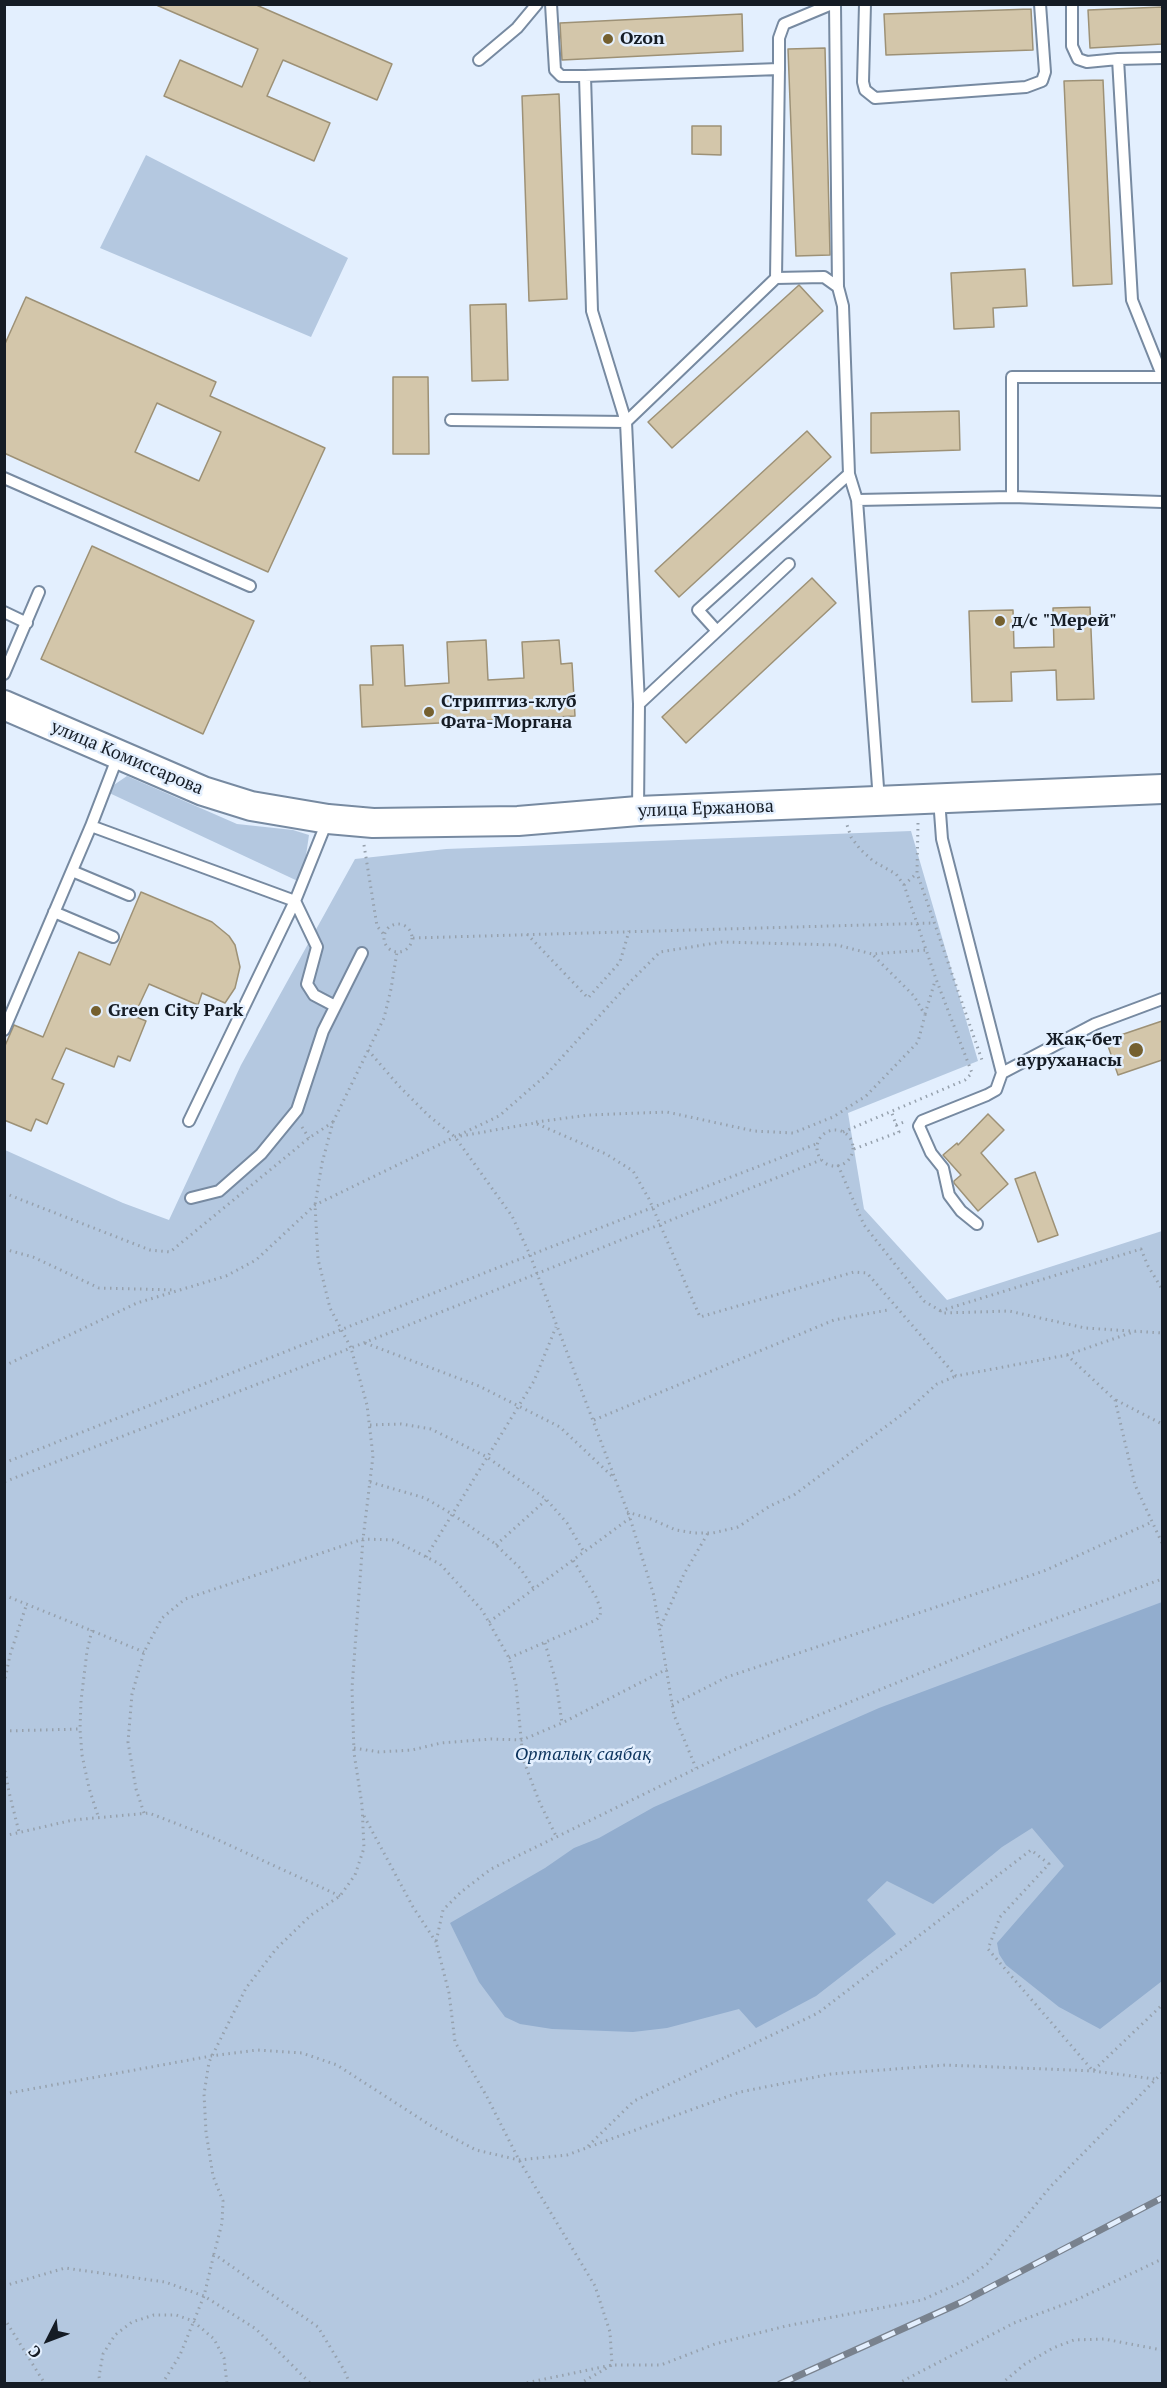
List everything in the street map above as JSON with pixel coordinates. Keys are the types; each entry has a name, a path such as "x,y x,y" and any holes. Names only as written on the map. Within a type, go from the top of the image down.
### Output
{"street":[{"name":"улица Комиссарова","path":"4,705 203,791 251,806"},
{"name":"улица Ержанова","path":"251,806 328,819 373,823 428,823 518,820 638,811 1162,789"}],"lane":[{"path":"478,60 517,28 537,4"},
{"path":"551,4 553,60 555,70 561,76 779,69"},
{"path":"776,278 779,38 784,24 834,4 838,287 843,306 849,474 857,500 879,801"},
{"path":"866,4 863,82 865,90 875,98 1026,87 1042,81 1045,72 1040,4"},
{"path":"1072,4 1072,46 1078,59 1087,62 1162,58"},
{"path":"1012,497 1012,377 1162,376 1132,300 1118,59"},
{"path":"585,76 592,311 626,422 639,704 638,811"},
{"path":"451,420 626,422 776,278 824,277 838,287"},
{"path":"717,631 698,609 849,474"},
{"path":"4,478 250,586"},
{"path":"857,500 1012,497 1162,502"},
{"path":"639,704 789,564"},
{"path":"4,674 39,592"},
{"path":"4,612 27,623"},
{"path":"4,1030 91,826 118,755"},
{"path":"928,799 942,839 1002,1073 996,1090 922,1121 919,1126 931,1153 943,1168 949,1195 961,1211 977,1224"},
{"path":"189,1121 295,901 328,819"},
{"path":"91,826 295,901 317,947 307,984 314,995 336,1006"},
{"path":"72,871 129,895"},
{"path":"54,912 113,937"},
{"path":"191,1198 219,1191 261,1154 297,1110 323,1031 362,953"},
{"path":"1002,1073 1095,1024 1162,999"}],"path":[{"path":"928,799 917,873 985,1068"},
{"path":"843,1132 965,1080 972,1074 904,885 896,874 873,861 860,849 851,837 846,824"},
{"path":"363,840 377,926 385,936 386,945 391,951 406,950 413,938 411,930 405,925 398,924 391,926 385,936"},
{"path":"904,885 917,873"},
{"path":"413,938 934,923"},
{"path":"526,934 588,998 620,962 629,931"},
{"path":"4,1366 137,1303 226,1276 256,1260 315,1205 499,1116 545,1076 660,952 722,942 837,945 872,954 927,950"},
{"path":"162,2384 180,2355 204,2296 222,2223 223,2201 213,2176 206,2132 204,2094 212,2056 246,1988 276,1949 311,1915 340,1896 355,1875 364,1848 363,1814 354,1748 352,1688 363,1539 373,1456 367,1405 351,1348 330,1308 318,1259 315,1205 322,1163 333,1122 384,1018 397,952"},
{"path":"872,954 914,996 925,1016"},
{"path":"455,1137 590,1115 667,1113 754,1131 793,1132 822,1121 866,1096 918,1042 936,979"},
{"path":"368,1050 399,1086 429,1116 455,1137 512,1216 539,1274 556,1327 594,1420 630,1518 654,1596 674,1715 696,1768"},
{"path":"853,1149 899,1132 891,1111"},
{"path":"822,1121 826,1131"},
{"path":"896,1125 907,1121"},
{"path":"4,1193 150,1250 170,1252 309,1138 333,1122"},
{"path":"535,1123 606,1154 633,1171 652,1208 700,1317 854,1272 867,1273 956,1376"},
{"path":"4,1463 816,1144 826,1131 843,1132 851,1140 853,1149 850,1158 838,1165 830,1166 821,1160 816,1144"},
{"path":"4,1482 364,1343 821,1160"},
{"path":"838,1165 864,1225 924,1301 940,1311 949,1314 1009,1311 1085,1328 1162,1333"},
{"path":"4,1249 33,1257 99,1288 180,1290"},
{"path":"940,1311 1141,1249 1162,1289"},
{"path":"594,1420 834,1320 888,1310"},
{"path":"426,1557 534,1381 556,1327"},
{"path":"627,1512 676,1530 708,1533 738,1527 770,1506 794,1495 908,1410 937,1384 956,1376 1067,1355 1137,1330"},
{"path":"364,1343 479,1386 560,1428 615,1479"},
{"path":"1067,1355 1115,1400 1162,1424"},
{"path":"1115,1400 1135,1485 1162,1543"},
{"path":"369,1425 401,1424 431,1429 487,1457 546,1499 567,1523 584,1552"},
{"path":"370,1482 425,1498 452,1514 496,1545 520,1568 534,1588"},
{"path":"496,1545 546,1499"},
{"path":"489,1622 630,1518"},
{"path":"672,1705 727,1677 1044,1571 1153,1522"},
{"path":"661,1628 684,1574 708,1533"},
{"path":"144,1813 136,1789 128,1742 132,1694 144,1652 162,1618 184,1599 363,1539 393,1540 440,1564 482,1610 509,1658 516,1685 523,1759 539,1801 556,1836"},
{"path":"509,1658 600,1616 601,1610 596,1597 573,1560"},
{"path":"436,1942 443,1910 461,1892 491,1869 556,1836 734,1750 1011,1635 1162,1579"},
{"path":"4,1595 144,1652"},
{"path":"4,1684 10,1655 27,1603"},
{"path":"92,1630 87,1651 80,1729 82,1755 98,1816"},
{"path":"545,1643 556,1682 562,1723"},
{"path":"354,1748 379,1752 412,1750 441,1743 522,1740 562,1723 667,1670"},
{"path":"4,1731 80,1729"},
{"path":"4,1766 19,1832"},
{"path":"4,1836 98,1816 149,1813 216,1839 340,1896"},
{"path":"363,1814 413,1907 436,1942 449,1992 454,2042 486,2095 519,2160 595,2286 610,2332 612,2365"},
{"path":"587,2148 634,2101 818,2013 1031,1850 1049,1864 1000,1917 988,1949 1093,2071"},
{"path":"1093,2071 1162,2005"},
{"path":"4,2094 212,2056 257,2050 302,2053 337,2065 433,2127 476,2150 519,2160 567,2155 740,2092 831,2074 946,2065 1093,2071 1155,2079"},
{"path":"521,2384 612,2365 661,2365 714,2344 786,2326 922,2300 964,2280 987,2264 1051,2186 1162,2073"},
{"path":"214,2254 318,2327 350,2384"},
{"path":"897,2384 1014,2324 1076,2300 1162,2259"},
{"path":"4,2286 65,2268 165,2282 204,2296 256,2329 311,2384"},
{"path":"100,2384 103,2354 115,2336 132,2322 154,2315 176,2315 193,2321 213,2339 224,2358 227,2384"},
{"path":"4,2318 45,2384"},
{"path":"1001,2384 1025,2364 1053,2348 1074,2340 1104,2338 1162,2350"},
{"path":"579,2384 612,2365"}],"green space":[{"path":"146,155 348,258 311,337 100,248"},
{"path":"127,776 237,824 293,830 309,835 302,883 105,791"},
{"name":"Орталық саябақ","path":"911,831 978,1061 848,1113 864,1209 947,1300 1162,1231 1162,2383 5,2383 5,1150 123,1203 169,1220 241,1065 355,859 446,849"}],"shaded area":[{"path":"1162,1602 1162,1981 1100,2029 1059,2007 1006,1965 999,1954 997,1943 1064,1866 1032,1828 1002,1847 933,1904 887,1881 867,1900 896,1934 816,1996 756,2028 739,2009 667,2028 633,2032 552,2029 520,2024 505,2017 479,1982 450,1923 545,1868 574,1848 599,1838 654,1807 879,1708"}],"building":[{"path":"154,4 254,4 392,64 377,100 283,60 267,96 330,123 314,161 164,96 180,60 242,87 258,49"},
{"path":"1162,7 1162,44 1090,48 1088,10"},
{"path":"1031,9 1033,50 886,55 884,14"},
{"path":"742,14 743,51 562,60 560,23"},
{"path":"825,48 830,255 796,256 788,49"},
{"path":"1103,80 1112,284 1073,286 1064,81"},
{"path":"559,94 567,299 529,301 522,96"},
{"path":"692,126 721,126 721,155 692,154"},
{"path":"1025,269 1027,306 993,308 994,327 954,329 951,273"},
{"path":"799,285 823,311 672,448 648,422"},
{"path":"26,297 216,382 210,396 325,448 268,572 4,453 4,346","holes":["157,403 221,432 199,481 135,452"]},
{"path":"506,304 508,380 472,381 470,305"},
{"path":"393,377 428,377 429,454 393,454"},
{"path":"959,411 960,450 871,453 871,413"},
{"path":"807,431 831,457 679,597 655,571"},
{"path":"92,546 254,621 203,734 41,659"},
{"path":"812,578 836,603 686,743 662,717"},
{"path":"1090,607 1094,699 1057,700 1056,670 1011,672 1012,701 972,702 969,611 1013,610 1014,648 1054,647 1053,608"},
{"path":"486,640 488,680 524,678 522,642 559,640 561,664 572,663 575,716 362,727 360,685 373,685 371,646 403,645 405,686 449,683 447,642"},
{"name":"Green City Park","path":"141,892 212,922 229,936 235,945 240,967 235,988 225,1003 202,993 198,1005 149,984 134,1016 146,1021 130,1061 118,1056 114,1067 66,1048 52,1079 64,1084 47,1124 36,1119 31,1131 4,1120 4,1048 14,1025 43,1037 79,952 110,965"},
{"name":"Жақ-бет ауруханасы","path":"1162,1021 1162,1060 1118,1075 1106,1040"},
{"path":"988,1114 1004,1130 981,1153 1008,1184 978,1211 954,1183 961,1175 943,1155 957,1143 958,1145"},
{"path":"1035,1172 1058,1235 1038,1242 1015,1179"}],"railway":[{"path":"780,2384 962,2302 1162,2198"}],"place":[{"name":"Ozon","path":"608,39"},
{"name":"д/с \"Мерей\"","path":"1000,621"},
{"name":"Стриптиз-клуб Фата-Моргана","path":"429,712"},
{"name":"Green City Park","path":"96,1011"},
{"name":"Жақ-бет ауруханасы","path":"1136,1050"}]}
